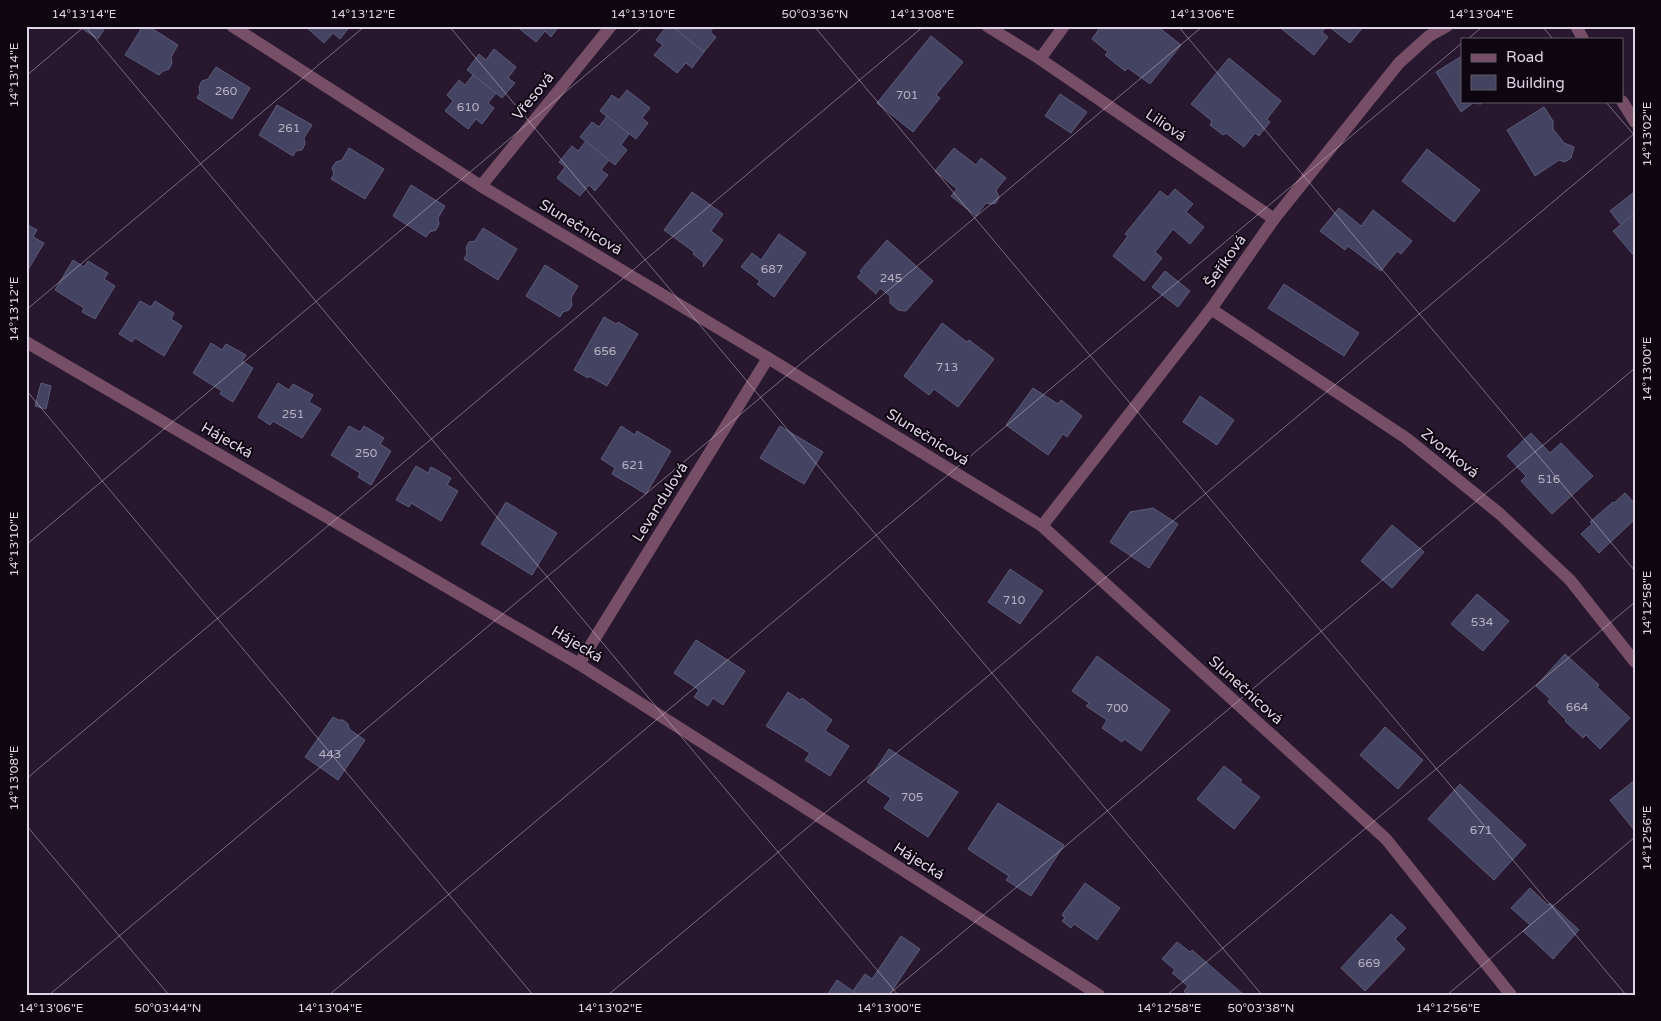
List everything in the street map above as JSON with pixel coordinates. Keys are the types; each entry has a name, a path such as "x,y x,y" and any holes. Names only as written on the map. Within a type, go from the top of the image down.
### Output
{"street":[{"name":"Vřesová","path":"481,186 610,26"},
{"name":"Liliová","path":"987,26 1040,58 1274,219"},
{"path":"1040,58 1064,26"},
{"name":"Šeříková","path":"1042,526 1211,309 1274,219 1400,63 1429,36 1447,26"},
{"path":"1576,26 1582,38"},
{"name":"Slunečnicová","path":"240,28 481,186 768,358 1042,526 1386,840 1511,995"},
{"path":"1623,102 1635,122"},
{"name":"Zvonková","path":"1211,309 1406,438 1500,514 1570,580 1635,662"},
{"name":"Hájecká","path":"26,342 579,664 1099,995"},
{"name":"Levandulová","path":"579,664 768,358"}],"building":[{"path":"78,26 106,26 98,39"},
{"path":"143,26 148,26 178,45 171,57 172,63 169,69 159,75 125,55"},
{"path":"305,26 350,26 340,39 333,33 324,43"},
{"path":"516,26 559,26 551,37 545,31 536,42"},
{"path":"667,26 672,26 704,52 692,68 686,63 677,73 654,55 663,45 656,40"},
{"path":"672,26 715,26 710,32 716,37 704,52"},
{"path":"1101,26 1157,26 1181,45 1150,84 1128,68 1125,71 1105,55 1108,52 1092,39"},
{"path":"1278,26 1327,26 1322,32 1328,37 1314,55"},
{"path":"1328,26 1364,26 1350,43"},
{"path":"931,36 963,62 936,95 940,98 913,132 877,103"},
{"path":"494,49 516,67 508,78 515,83 502,98 467,70 479,54 486,60"},
{"path":"1461,57 1461,102 1482,102 1481,104 1473,103 1461,112 1436,72"},
{"path":"1229,58 1281,101 1267,119 1270,122 1259,136 1255,133 1244,147 1226,133 1223,135 1210,125 1212,121 1191,104"},
{"path":"216,67 250,88 232,119 197,98 202,81 208,79"},
{"path":"473,75 496,93 488,103 494,108 482,124 476,119 468,129 445,111 453,101 447,95 459,80 465,85"},
{"path":"627,90 650,108 642,118 648,123 636,139 600,111 612,95 619,100"},
{"path":"1060,94 1087,112 1071,133 1045,116"},
{"path":"277,105 312,125 304,138 305,144 302,150 296,151 293,156 259,135"},
{"path":"1544,107 1553,121 1553,129 1564,143 1574,147 1571,158 1565,162 1559,160 1535,176 1507,130"},
{"path":"607,116 629,134 621,145 627,150 615,165 580,137 592,122 599,127"},
{"path":"586,141 609,160 601,170 608,175 595,191 589,185 580,196 557,178 565,167 559,162 572,146 578,151"},
{"path":"349,148 384,169 365,199 331,179 334,174 332,168 336,162 342,160"},
{"path":"954,148 976,165 981,158 1006,178 996,190 999,197 996,203 986,203 976,216 951,196 957,189 935,171"},
{"path":"1427,149 1480,190 1454,222 1402,181"},
{"path":"411,185 445,206 438,218 439,224 436,230 430,232 426,237 393,216"},
{"path":"1175,189 1193,204 1186,212 1204,227 1190,244 1173,229 1155,252 1162,258 1144,281 1113,256 1128,236 1125,234 1160,191 1168,197"},
{"path":"692,192 723,214 711,231 723,240 703,267 704,263 693,254 694,252 664,230"},
{"path":"1633,193 1635,195 1635,213 1621,225 1610,211"},
{"path":"1339,208 1361,226 1373,210 1412,241 1401,254 1397,251 1381,271 1348,246 1345,250 1320,231"},
{"path":"1635,213 1635,257 1613,231"},
{"path":"26,224 37,230 33,237 44,243 26,273"},
{"path":"483,228 517,249 498,280 464,259 469,242 475,241"},
{"path":"779,234 806,253 774,297 757,284 760,281 741,267 752,253 761,260"},
{"path":"887,240 933,281 906,311 898,310 890,303 890,296 880,288 876,294 857,277"},
{"path":"73,260 84,267 88,261 108,273 104,279 115,286 95,319 82,312 84,308 55,290"},
{"path":"545,265 578,286 571,298 572,305 560,317 526,296"},
{"path":"1165,271 1190,291 1178,307 1152,287"},
{"path":"1284,284 1359,333 1344,356 1268,308"},
{"path":"140,301 151,307 155,301 174,313 171,319 182,326 164,356 135,338 132,342 119,334"},
{"path":"604,317 616,324 618,322 638,334 607,386 574,370"},
{"path":"942,323 994,359 958,407 934,389 929,395 904,376"},
{"path":"211,343 222,350 226,344 246,355 242,361 253,368 233,402 220,394 222,391 193,373"},
{"path":"41,383 51,386 46,409 35,406"},
{"path":"278,383 289,390 293,384 313,395 309,402 321,409 302,438 273,421 270,425 258,417"},
{"path":"1033,388 1058,404 1061,400 1082,416 1067,437 1063,434 1048,455 1006,425"},
{"path":"1200,396 1234,420 1217,445 1183,422"},
{"path":"349,426 360,432 364,426 384,438 380,444 391,451 371,485 358,477 360,473 331,455"},
{"path":"621,426 635,435 637,431 671,451 646,494 612,474 615,468 601,459"},
{"path":"780,426 823,452 804,484 760,458"},
{"path":"1531,433 1550,453 1561,443 1593,476 1552,514 1521,481 1526,476 1507,456"},
{"path":"416,466 428,473 431,467 451,478 447,485 458,491 441,521 411,503 409,507 396,500"},
{"path":"1625,493 1635,504 1635,519 1599,553 1581,534 1592,524 1590,522"},
{"path":"506,502 557,533 532,575 481,544"},
{"path":"1153,508 1178,524 1149,568 1110,542 1130,512"},
{"path":"1392,525 1424,552 1392,588 1361,561"},
{"path":"1010,569 1043,591 1020,624 988,602"},
{"path":"1477,594 1509,621 1483,651 1451,624"},
{"path":"696,640 745,671 723,705 713,698 708,706 694,697 699,690 674,673"},
{"path":"1565,654 1599,685 1597,687 1630,718 1600,749 1586,735 1583,738 1565,721 1548,702 1550,699 1536,686"},
{"path":"1097,656 1170,710 1141,751 1124,739 1122,742 1102,728 1107,720 1086,706 1089,703 1072,691"},
{"path":"788,692 800,700 802,698 832,720 825,731 849,746 830,776 805,760 810,753 766,726"},
{"path":"333,717 343,720 348,724 349,729 365,740 338,780 305,757"},
{"path":"1385,727 1423,760 1398,789 1360,755"},
{"path":"889,749 958,792 928,837 884,808 891,798 867,782"},
{"path":"1224,766 1242,780 1240,782 1260,797 1234,829 1197,799"},
{"path":"1635,780 1635,831 1610,800"},
{"path":"1460,784 1526,845 1494,880 1428,819"},
{"path":"998,803 1064,845 1031,896 1006,880 1009,876 968,849"},
{"path":"1085,883 1120,908 1097,940 1074,924 1071,928 1062,921 1065,918 1062,915"},
{"path":"1530,888 1548,905 1550,903 1579,930 1553,959 1523,931 1530,925 1511,908"},
{"path":"1391,914 1406,928 1395,939 1405,949 1365,991 1341,968"},
{"path":"901,936 920,949 889,995 858,995 853,991 865,974 872,979"},
{"path":"1177,942 1190,952 1192,950 1244,995 1188,995 1184,991 1188,986 1172,973 1175,970 1162,959"},
{"path":"837,980 853,991 858,995 827,995"}]}
